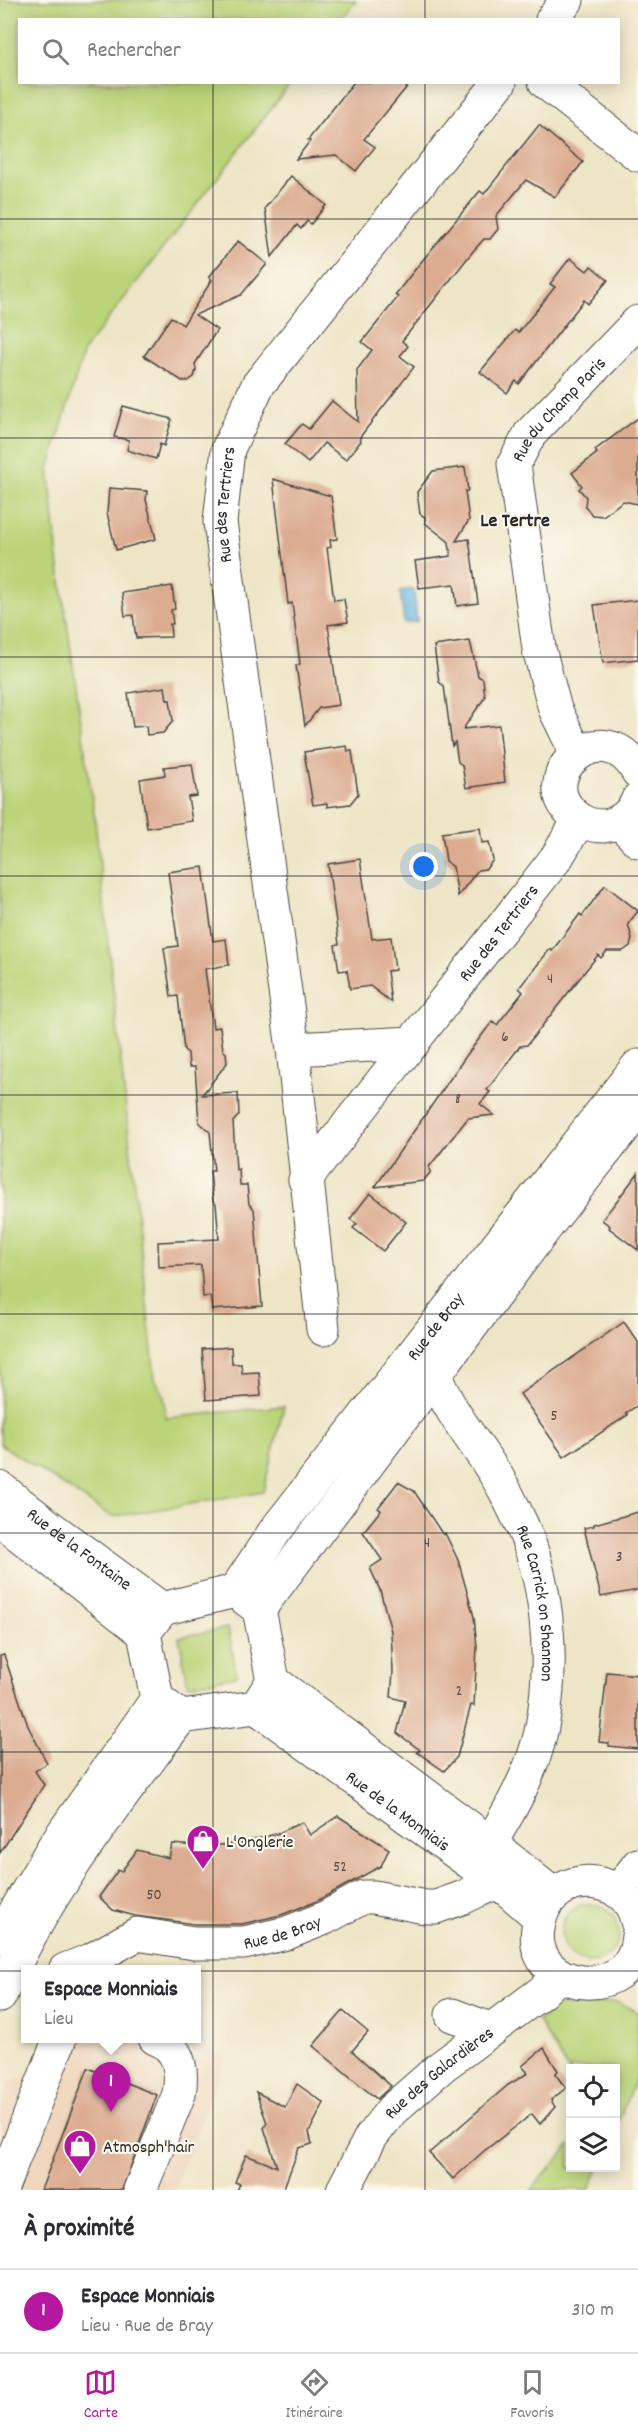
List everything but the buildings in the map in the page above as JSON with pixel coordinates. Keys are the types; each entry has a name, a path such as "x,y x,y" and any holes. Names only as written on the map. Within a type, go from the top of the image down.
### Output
{"street":[{"path":"554,18 567,0"},
{"name":"Rue des Tertriers","path":"323,1329 305,1180 293,1049 220,522 228,449 258,385 499,84"},
{"path":"548,84 638,154"},
{"name":"Rue du Champ Paris","path":"577,754 555,709 539,648 514,464 530,435 638,322"},
{"path":"632,820 605,826 591,825 579,820 569,812 560,789 561,776 567,764 577,754 588,748 601,746 614,748 634,757"},
{"name":"Rue des Tertriers","path":"305,1180 557,857 579,820"},
{"path":"293,1049 412,1043"},
{"name":"Rue de Bray","path":"247,1600 275,1532 638,1066"},
{"name":"Rue de Bray","path":"247,1600 435,1376 546,1227 638,1110"},
{"name":"Rue Carrick on Shannon","path":"435,1376 441,1391 493,1470 518,1515 542,1587 548,1672 542,1728 518,1794 490,1843"},
{"name":"Rue de la Fontaine","path":"0,1488 50,1527 153,1621"},
{"name":"Rue de la Fontaine","path":"0,1520 153,1621"},
{"path":"0,1938 54,1846 169,1708 264,1694 247,1600 153,1621 169,1708 52,1894 12,1983"},
{"name":"Rue de la Monniais","path":"264,1694 490,1843 547,1906"},
{"name":"Rue de la Monniais","path":"264,1694 496,1882 547,1906"},
{"path":"618,1892 638,1865"},
{"name":"Rue de Bray","path":"77,1965 137,1934 194,1943 244,1943 287,1933 325,1918 363,1897 374,1896 425,1907 436,1907 496,1882"},
{"path":"635,1957 614,1976 596,1983 577,1982 559,1975 547,1964 539,1949 537,1933 547,1906 568,1886 586,1882 603,1884 618,1892 632,1906 638,1924"},
{"name":"Rue des Galardières","path":"343,2190 371,2137 392,2110 441,2067 542,1992 559,1975"},
{"path":"452,2015 492,2030"},
{"path":"1,2190 58,2043"},
{"path":"140,2190 179,2094 182,2078 180,2064 173,2051 162,2043"}],"shaded area":[{"path":"50,2043 194,2043 226,2058 174,2190 0,2190 0,2107 10,2081 37,2071"}],"green space":[{"path":"0,0 356,0 342,18 18,18 18,84 290,84 84,350 49,469 58,560 95,820 155,1379 164,1395 166,1418 284,1406 263,1492 112,1517 0,1444"},
{"path":"228,1628 237,1676 188,1685 179,1637"},
{"path":"590,1904 601,1906 614,1917 619,1933 617,1944 606,1957 590,1962 579,1960 566,1949 561,1933 563,1922 574,1909"},
{"path":"618,2002 638,2012 638,2073 620,2117 620,2064 566,2064 566,2066 538,2021 557,2006"},
{"path":"566,2150 566,2172 596,2172 589,2190 531,2190"}],"water":[{"path":"414,589 417,622 404,623 400,591"}],"place":[{"name":"L'Onglerie","path":"203,1870"},
{"name":"Espace Monniais","path":"111,2112"},
{"name":"Atmosph'hair","path":"80,2175"}],"district":[{"name":"Le Tertre","path":"515,519"}]}
